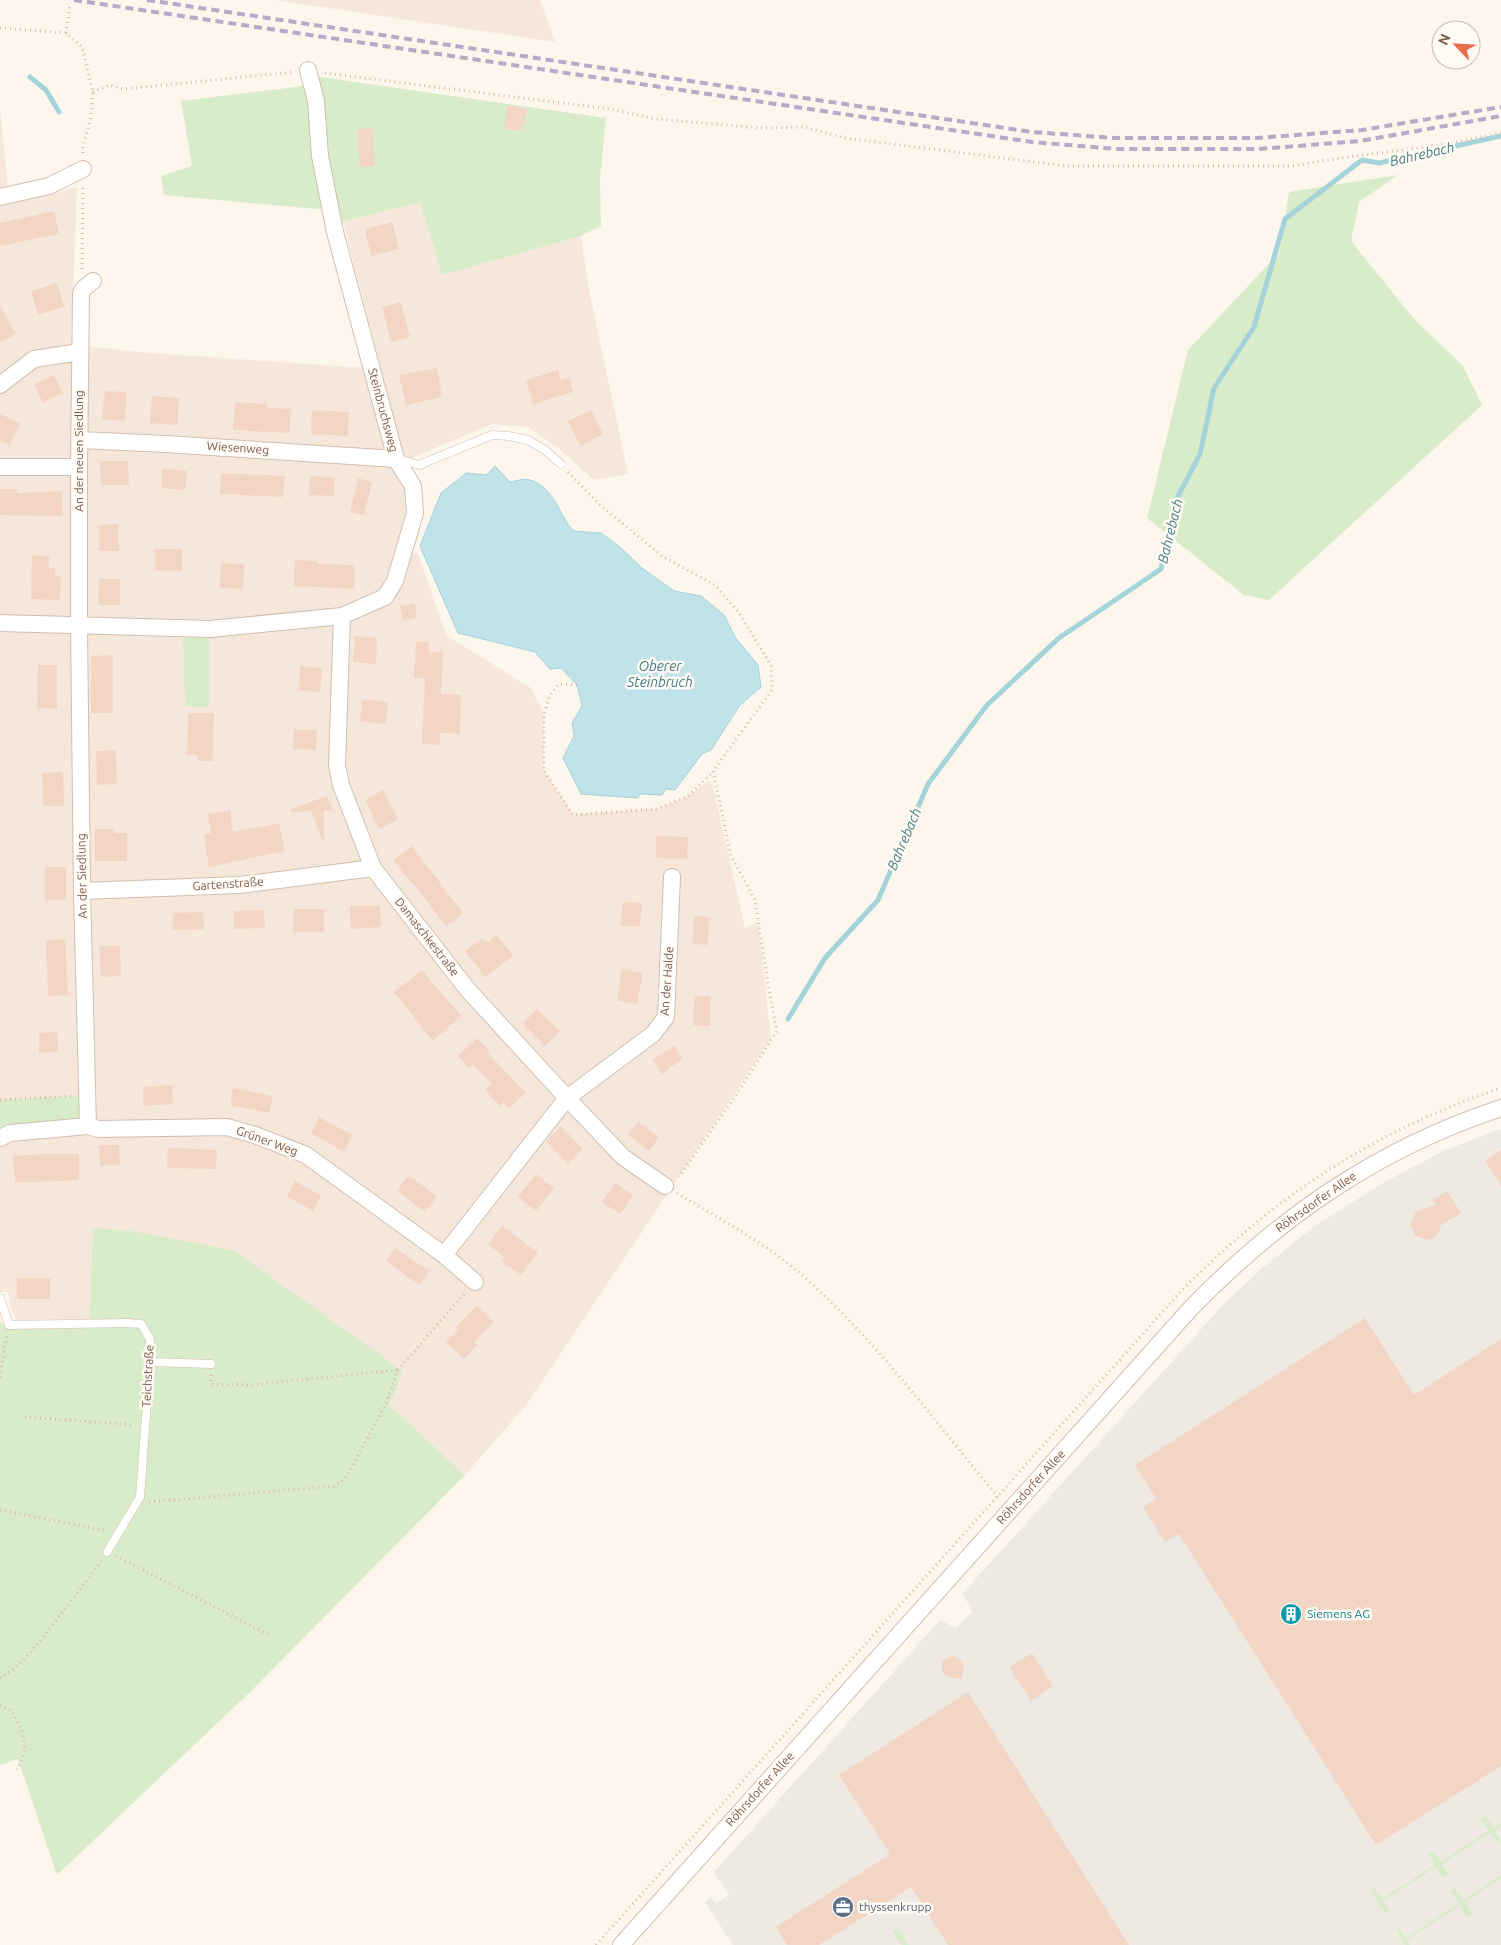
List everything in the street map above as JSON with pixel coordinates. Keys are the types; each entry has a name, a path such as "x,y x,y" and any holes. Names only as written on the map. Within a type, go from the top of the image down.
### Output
{"street":[{"name":"Steinbruchsweg","path":"0,623 210,628 342,616 385,596 395,581 415,514 413,486 396,459 336,232 320,156 316,101 308,70"},
{"path":"0,197 49,186 83,169"},
{"name":"An der neuen Siedlung","path":"79,625 80,352 82,294 88,285"},
{"path":"0,385 34,359 80,352"},
{"name":"Wiesenweg","path":"80,440 396,459"},
{"path":"0,467 79,467"},
{"name":"Damaschkestraße","path":"342,616 337,765 341,785 373,868 468,990 567,1098 623,1157 668,1188"},
{"name":"An der Siedlung","path":"79,625 82,891 88,1126"},
{"name":"Gartenstraße","path":"82,891 240,885 373,868"},
{"name":"An der Halde","path":"567,1098 653,1034 666,1017 672,877"},
{"path":"444,1255 567,1098"},
{"name":"Röhrsdorfer Allee","path":"622,1945 1192,1307 1246,1255 1281,1225 1342,1183 1387,1156 1469,1118 1501,1108"},
{"name":"Grüner Weg","path":"0,1138 10,1133 88,1126 98,1129 227,1127 255,1135 306,1155 444,1255 475,1282"}],"lane":[{"path":"396,459 419,465 492,435 528,440 545,450 561,464"},
{"path":"0,1298 9,1325"},
{"name":"Teichstraße","path":"9,1325 141,1324 150,1339 140,1497 107,1552"},
{"path":"150,1362 212,1364"}],"path":[{"path":"66,33 70,5"},
{"path":"0,28 66,33 82,47 93,92 91,117 83,147 88,285"},
{"path":"93,92 109,85 124,89 308,70 592,107 654,120 760,128 804,127 844,138 1065,166 1292,166 1446,144 1501,133"},
{"path":"561,464 600,506 662,556 716,585 739,613 771,665 772,690 713,771 687,797 656,810 574,814 544,771 544,714 550,695 559,684 577,686"},
{"path":"713,771 730,856 755,900 777,1031 750,1074 668,1188 774,1253 803,1275 892,1367 1010,1511"},
{"path":"0,1100 87,1095"},
{"path":"136,1504 334,1486 345,1479 385,1406 398,1370 475,1282"},
{"path":"0,1377 9,1325"},
{"path":"212,1364 211,1384 250,1385 398,1370"},
{"path":"25,1417 145,1426"},
{"path":"0,1510 119,1533"},
{"path":"0,1678 21,1662 80,1592 107,1552 269,1635"},
{"path":"0,1706 11,1710 22,1733 26,1750 16,1771"}],"shaded area":[{"path":"275,0 540,0 555,42"},
{"path":"0,107 9,201 49,195 77,187 71,345 152,353 381,369 343,222 420,202 442,275 581,236 588,285 628,474 594,480 558,448 528,427 492,424 414,457 399,550 418,554 446,635 531,688 544,714 544,771 573,814 656,809 687,797 708,781 713,786 745,928 758,922 771,1039 527,1404 465,1475 389,1405 93,1228 89,1322 17,1320 11,1310 8,1292 0,1292"},
{"path":"1501,1129 1501,1945 733,1945 705,1902 711,1897 716,1904 729,1895 714,1872 940,1620 956,1628 972,1612 963,1593 1224,1304 1259,1271 1316,1225 1381,1184 1445,1150"}],"green space":[{"path":"320,77 606,118 600,179 601,226 581,236 442,275 420,202 343,222 339,211 164,195 161,176 192,166 181,101 304,86"},
{"path":"1398,175 1359,202 1351,241 1414,319 1463,366 1482,405 1269,600 1244,595 1147,518 1188,350 1279,253 1289,192"},
{"path":"209,634 209,707 185,706 183,635"},
{"path":"87,1095 88,1126 0,1138 0,1100"},
{"path":"93,1228 131,1231 233,1250 403,1371 389,1405 465,1475 248,1694 57,1875 18,1759 0,1765 0,1320 5,1328 89,1322"},
{"path":"1486,1816 1494,1828 1501,1823 1501,1826 1495,1830 1501,1842 1498,1844 1490,1833 1442,1864 1449,1875 1444,1878 1436,1867 1383,1901 1390,1913 1384,1912 1372,1893 1374,1888 1382,1899 1435,1865 1428,1853 1433,1851 1441,1862 1488,1831 1481,1819"},
{"path":"1501,1875 1501,1878 1465,1902 1473,1914 1467,1917 1460,1905 1407,1940 1410,1945 1406,1945 1396,1930 1398,1926 1406,1938 1459,1903 1451,1891 1456,1889 1464,1900"},
{"path":"893,1931 900,1931 908,1945 902,1945"}],"water":[{"name":"Oberer Steinbruch","path":"495,466 510,482 528,479 544,488 555,501 573,531 601,533 620,547 642,568 674,591 701,596 724,615 735,637 758,665 761,687 740,705 711,750 702,754 675,790 666,789 662,795 640,794 637,798 581,794 563,758 574,736 572,723 582,706 577,685 561,668 550,669 535,652 458,633 420,546 441,493 466,473 486,475"}],"building":[{"path":"508,105 527,109 522,131 504,128"},
{"path":"372,128 375,166 360,167 357,129"},
{"path":"54,211 59,234 0,246 0,223"},
{"path":"392,222 399,249 371,256 365,229"},
{"path":"57,283 64,307 38,315 31,291"},
{"path":"401,302 410,337 391,342 382,307"},
{"path":"0,306 16,334 0,343"},
{"path":"437,368 442,397 406,405 399,375"},
{"path":"558,370 560,380 569,378 573,392 533,404 526,380"},
{"path":"54,375 63,393 43,403 34,384"},
{"path":"105,391 127,392 125,421 102,419"},
{"path":"152,396 179,398 177,425 150,423"},
{"path":"235,402 267,404 267,408 291,409 289,433 233,430"},
{"path":"312,410 349,412 348,436 311,434"},
{"path":"591,410 603,434 580,446 568,421"},
{"path":"0,414 20,423 10,445 0,440"},
{"path":"100,461 128,461 129,485 101,485"},
{"path":"162,469 187,471 185,490 161,488"},
{"path":"221,473 285,476 283,497 220,494"},
{"path":"310,476 335,478 334,496 309,495"},
{"path":"358,478 372,482 364,515 350,512"},
{"path":"0,489 17,489 17,493 62,491 63,516 0,515"},
{"path":"118,524 119,551 99,551 99,525"},
{"path":"155,549 182,549 182,571 155,570"},
{"path":"32,555 49,556 49,568 55,568 55,576 61,577 60,600 31,599"},
{"path":"295,560 317,561 317,564 355,565 354,589 294,586"},
{"path":"221,563 244,564 243,589 220,588"},
{"path":"99,579 120,579 120,605 98,605"},
{"path":"415,604 417,617 403,621 400,606"},
{"path":"355,636 377,638 376,664 353,662"},
{"path":"416,641 429,642 429,652 443,652 441,694 461,695 460,734 440,733 440,745 422,743 425,678 414,678"},
{"path":"113,655 113,713 91,713 91,656"},
{"path":"38,665 57,665 57,709 37,708"},
{"path":"300,666 322,668 320,692 299,690"},
{"path":"362,699 388,702 386,724 360,721"},
{"path":"188,713 214,713 213,761 198,761 198,755 187,755"},
{"path":"294,729 317,730 316,750 293,749"},
{"path":"116,750 117,784 97,785 96,751"},
{"path":"63,772 64,806 43,806 42,773"},
{"path":"383,790 398,819 379,829 365,800"},
{"path":"327,796 333,811 324,811 324,840 322,840 311,811 291,812 291,809"},
{"path":"230,810 233,832 279,823 285,851 209,867 204,835 211,833 208,814"},
{"path":"95,829 115,829 115,833 127,833 127,861 95,861"},
{"path":"656,836 688,837 687,859 656,858"},
{"path":"412,846 463,913 446,926 393,860"},
{"path":"45,867 66,867 66,900 45,900"},
{"path":"623,902 642,903 640,927 621,926"},
{"path":"380,905 381,927 351,929 350,906"},
{"path":"294,909 324,909 324,932 293,932"},
{"path":"264,910 265,928 234,929 233,911"},
{"path":"203,912 204,929 173,930 173,913"},
{"path":"694,916 709,917 708,945 693,944"},
{"path":"497,935 513,956 485,977 465,951 483,938 486,943"},
{"path":"65,939 68,995 48,996 46,940"},
{"path":"120,945 121,976 101,977 99,946"},
{"path":"622,969 643,973 637,1004 617,1000"},
{"path":"422,970 461,1016 433,1041 394,992"},
{"path":"695,996 711,996 710,1026 693,1025"},
{"path":"537,1009 560,1031 545,1046 523,1024"},
{"path":"57,1032 58,1052 39,1053 39,1033"},
{"path":"477,1038 489,1050 487,1052 526,1093 511,1106 508,1107 504,1102 500,1106 485,1090 491,1083 473,1065 469,1068 458,1056"},
{"path":"674,1045 683,1058 662,1074 653,1060"},
{"path":"172,1085 173,1104 143,1106 143,1087"},
{"path":"233,1088 273,1096 269,1113 230,1105"},
{"path":"319,1117 352,1135 344,1152 311,1133"},
{"path":"638,1122 659,1137 649,1151 628,1135"},
{"path":"561,1126 583,1149 568,1164 546,1142"},
{"path":"99,1145 119,1145 120,1165 100,1166"},
{"path":"168,1148 217,1150 216,1169 167,1168"},
{"path":"1501,1150 1501,1186 1485,1161"},
{"path":"79,1154 79,1180 15,1183 13,1156"},
{"path":"536,1174 554,1188 536,1211 518,1197"},
{"path":"409,1175 437,1197 425,1212 397,1190"},
{"path":"295,1181 321,1196 313,1211 287,1196"},
{"path":"615,1183 633,1195 620,1214 602,1202"},
{"path":"1447,1191 1461,1213 1441,1225 1438,1234 1433,1238 1427,1240 1416,1236 1410,1225 1415,1214 1419,1210 1437,1205 1433,1200"},
{"path":"502,1226 538,1253 521,1275 502,1261 504,1257 488,1244"},
{"path":"395,1248 429,1271 419,1285 386,1261"},
{"path":"17,1278 50,1278 50,1299 17,1299"},
{"path":"477,1305 494,1322 474,1342 477,1345 464,1359 446,1342 458,1329 456,1327"},
{"name":"Siemens AG","path":"1365,1318 1414,1395 1501,1339 1501,1766 1376,1845 1179,1534 1165,1542 1143,1507 1156,1499 1135,1465"},
{"path":"1032,1653 1053,1686 1031,1701 1009,1667"},
{"path":"950,1656 955,1656 963,1662 964,1667 961,1679 950,1678 942,1672 942,1662"},
{"path":"968,1692 1129,1945 948,1945 911,1887 819,1945 787,1945 776,1927 890,1854 839,1775"}],"waterway":[{"path":"30,77 46,90 59,112"},
{"name":"Bahrebach","path":"788,1019 825,958 878,900 928,784 987,705 1059,638 1161,569 1175,502 1200,454 1214,388 1254,327 1285,219 1362,160 1379,163 1501,136"}],"railway":[{"path":"74,0 1032,142 1116,149 1259,149 1360,141 1501,116"},
{"path":"147,0 1032,132 1115,138 1257,138 1362,130 1501,107"}],"place":[{"name":"Siemens AG","path":"1291,1614"},
{"name":"thyssenkrupp","path":"843,1907"}]}
